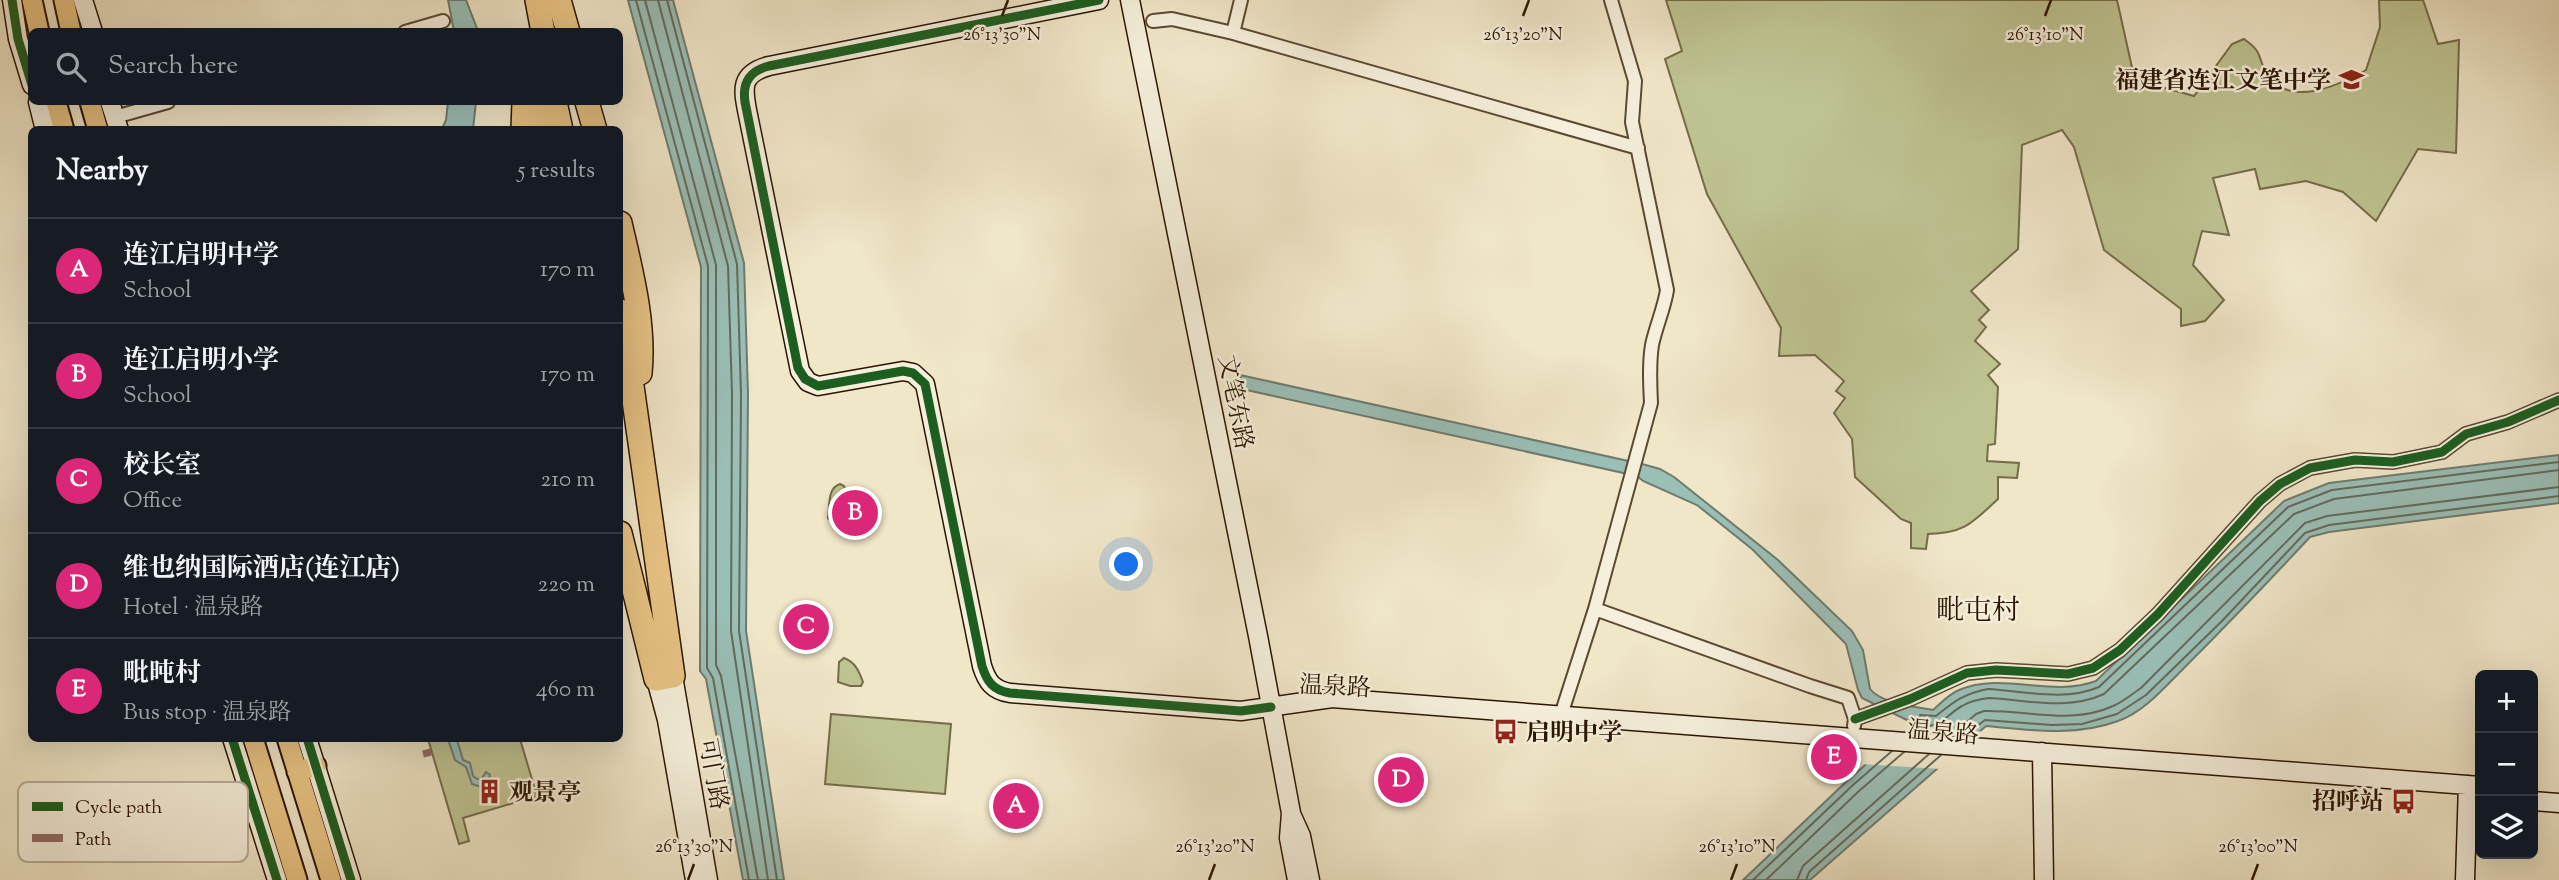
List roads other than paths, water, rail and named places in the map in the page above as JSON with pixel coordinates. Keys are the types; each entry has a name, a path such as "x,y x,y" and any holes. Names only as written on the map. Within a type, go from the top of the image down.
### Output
{"highway":[{"path":"532,0 534,28"},
{"path":"555,0 561,28"},
{"path":"526,126 531,105"},
{"path":"532,105 533,126"},
{"path":"533,105 540,126"},
{"path":"552,105 555,126"},
{"path":"573,105 576,126"},
{"path":"583,105 587,126"},
{"path":"588,105 594,126"},
{"path":"623,239 640,328 642,353 628,415"},
{"path":"623,283 637,364 628,415"},
{"path":"623,350 628,415"},
{"path":"623,371 665,678"},
{"path":"623,392 628,415"},
{"path":"623,543 665,678"}],"main road":[{"path":"12,0 18,39 28,72"},
{"path":"32,0 37,28"},
{"path":"64,0 70,28"},
{"path":"83,0 92,28"},
{"path":"1100,0 769,66 749,76 745,85 745,102 797,362 805,379 818,386 903,371 913,373 925,384 982,666 987,679 994,687 1010,693 1235,710 1271,707"},
{"name":"文笔东路","path":"1130,0 1291,813 1301,836 1310,880"},
{"path":"39,105 44,126"},
{"path":"57,105 63,126"},
{"path":"91,105 97,126"},
{"name":"可门路","path":"665,678 667,720 695,880"},
{"name":"可门路","path":"665,678 708,880"},
{"name":"温泉路","path":"1271,707 1325,698 1561,715 1854,728 1874,744"},
{"name":"温泉路","path":"1271,707 1874,744 2474,791"},
{"path":"233,742 245,782"},
{"path":"254,742 297,880"},
{"path":"289,742 306,769 351,880"},
{"path":"307,742 306,769 331,880"},
{"path":"2042,758 2044,880"},
{"path":"248,788 267,782"},
{"path":"2538,790 2559,792"},
{"path":"248,791 277,880"},
{"path":"2465,880 2474,791"},
{"path":"2538,801 2559,803"},
{"name":"文笔东路","path":"1291,813 1289,838 1297,880"}],"street":[{"path":"1233,33 1241,0"},
{"path":"1561,715 1595,609 1651,402 1649,373 1653,344 1667,290 1632,122 1635,81 1611,0"},
{"path":"1153,21 1172,19 1233,33 1638,148"},
{"path":"418,28 443,20"},
{"path":"115,116 157,105"},
{"path":"1595,609 1810,686 1840,694 1848,698 1854,728 1881,710 1975,671 2068,674 2093,668 2120,650 2158,614 2260,501 2280,484 2310,468 2355,460 2392,462 2442,452 2466,434 2508,422 2559,400"}],"water":[{"path":"448,0 466,0 477,28 453,28"},
{"path":"628,0 673,0 744,263 748,394 746,631 784,880 743,880 706,679 700,671 701,267"},
{"path":"448,105 476,105 473,126 443,126"},
{"path":"1240,375 1660,469 1674,477 1778,560 1852,631 1863,650 1870,689 1875,694 1899,704 1933,710 1955,692 1976,685 2010,683 2061,687 2096,681 2284,501 2329,483 2559,455 2559,503 2329,532 2310,537 2169,683 2137,712 2102,726 2069,731 1986,726 1810,880 1743,880 1848,780 1913,723 1862,698 1846,644 1752,549 1697,505 1637,476 1242,389"},
{"path":"449,742 458,742 463,760 470,763 473,776 482,778 486,772 490,775 491,786 484,788 472,784 466,767 455,760"}],"place":[{"name":"福建省连江文笔中学","path":"2351,80"},
{"name":"连江启明小学","path":"855,513"},
{"name":"校长室","path":"806,627"},
{"name":"启明中学","path":"1506,732"},
{"name":"毗旽村","path":"1834,757"},
{"name":"维也纳国际酒店(连江店)","path":"1401,780"},
{"name":"观景亭","path":"489,792"},
{"name":"招呼站","path":"2404,801"},
{"name":"连江启明中学","path":"1016,806"}],"district":[{"name":"毗屯村","path":"1978,609"}]}
